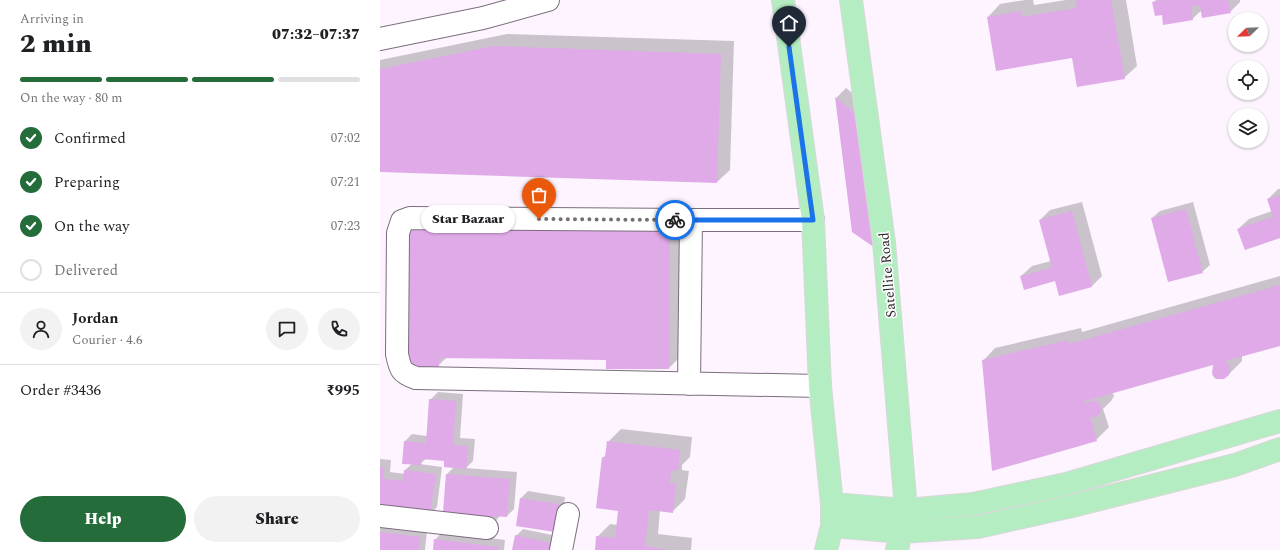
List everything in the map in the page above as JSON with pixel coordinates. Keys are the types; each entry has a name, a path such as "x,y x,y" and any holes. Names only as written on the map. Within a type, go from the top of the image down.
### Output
{"main road":[{"path":"783,0 813,220 820,386 832,504 832,526 826,550"},
{"name":"Satellite Road","path":"851,0 884,242 906,510 899,541"},
{"path":"832,504 906,510 973,504 1066,484 1280,421"},
{"path":"832,526 899,541 978,527 1072,506 1235,465 1280,449"}],"street":[{"path":"380,39 483,18 548,0"},
{"path":"813,220 410,218 402,221 398,233 397,354 404,374 416,378 820,386"},
{"path":"689,384 691,220"},
{"path":"561,550 568,514"},
{"path":"380,516 487,528"}],"building":[{"path":"1076,0 1111,0 1125,79 1077,87 1072,58 996,71 987,17 1021,11 1022,17 1077,8"},
{"path":"1161,0 1228,0 1231,12 1202,18 1200,5 1191,7 1193,20 1163,25 1162,15 1155,16 1152,2"},
{"path":"494,46 721,54 717,183 380,172 380,69"},
{"path":"835,97 863,120 878,250 852,232"},
{"path":"1280,195 1280,238 1245,250 1237,229 1273,217 1267,199"},
{"path":"1186,209 1203,273 1168,282 1151,218"},
{"path":"1072,211 1092,287 1059,296 1055,281 1024,290 1020,276 1052,268 1039,220"},
{"path":"404,227 670,229 669,369 606,369 606,360 439,358 439,367 404,367"},
{"path":"1280,285 1280,346 1225,361 1230,367 1230,371 1229,375 1224,379 1216,379 1213,376 1213,365 1085,401 1086,404 1090,401 1096,401 1102,409 1096,417 1090,417 1097,441 992,471 982,360 1068,340 1069,344"},
{"path":"429,399 456,401 453,445 468,446 466,469 444,467 444,461 422,459 421,465 402,464 404,441 426,443"},
{"path":"607,441 680,450 678,471 671,470 670,483 676,483 673,513 649,510 645,546 669,550 595,550 596,536 615,538 618,511 596,508 602,457 605,458"},
{"path":"380,467 384,467 383,479 403,481 404,470 436,474 430,515 380,508"},
{"path":"446,474 510,479 507,517 494,516 493,525 455,522 456,513 443,512"},
{"path":"520,498 559,504 555,532 516,526"},
{"path":"380,532 420,537 419,550 380,550"},
{"path":"515,535 555,544 554,550 512,550"},
{"path":"434,539 498,547 498,550 433,550"}],"way so far":[{"path":"539,219 675,220"}],"place":[{"name":"Star Bazaar","path":"539,219"}],"route":[{"path":"675,220 813,220 789,47"}]}
